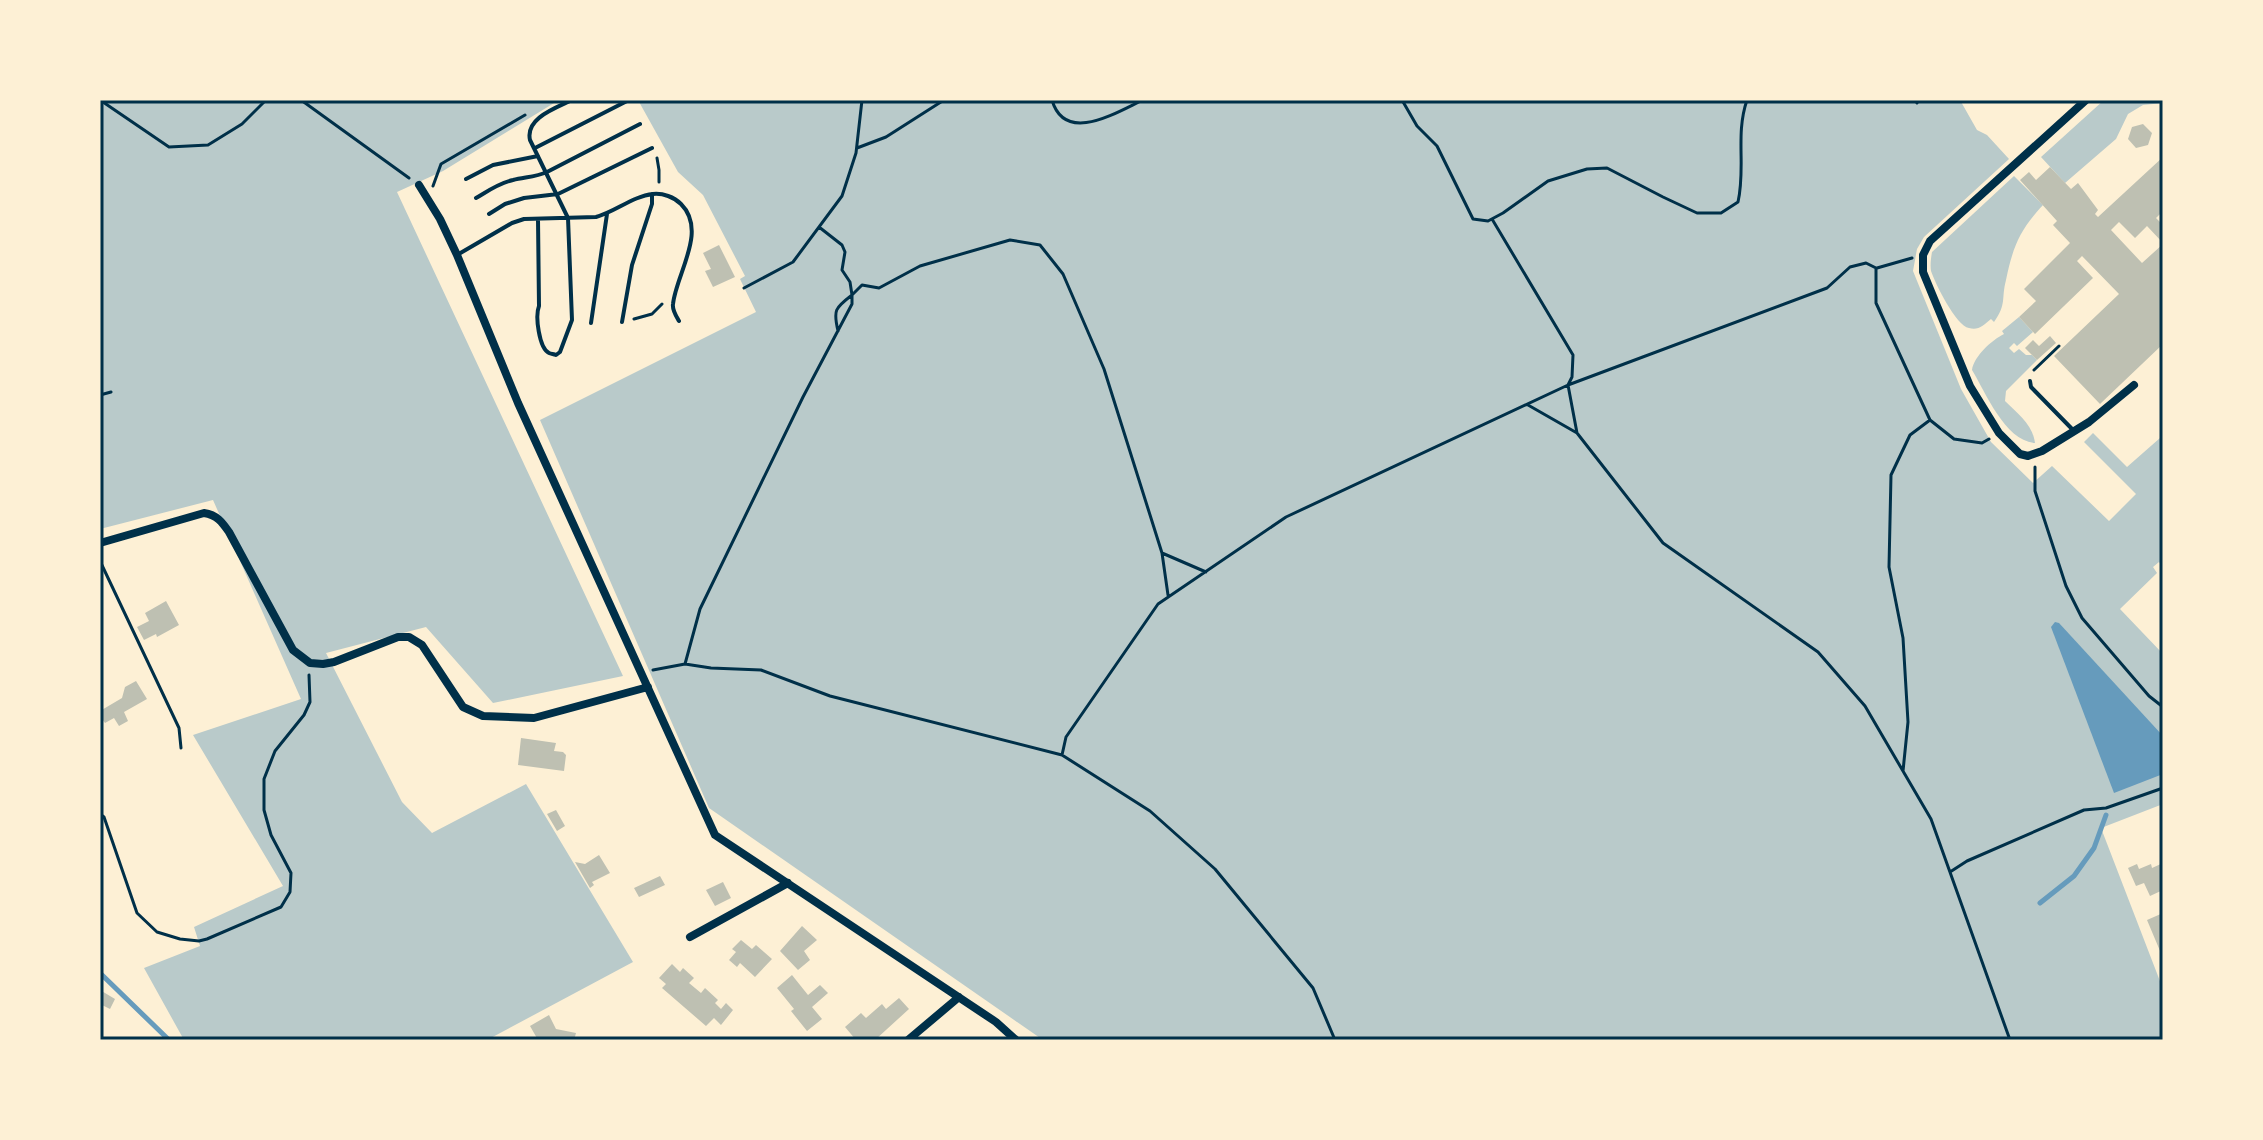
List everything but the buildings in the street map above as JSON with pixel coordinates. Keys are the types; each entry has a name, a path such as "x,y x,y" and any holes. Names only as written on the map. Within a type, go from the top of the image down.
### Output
{"street":[{"path":"2086,100 1930,241 1923,255 1923,272 1970,386 1999,433 2020,454 2036,455 2109,407 2134,385"},
{"path":"419,185 457,255 518,403 715,835 996,1022 1016,1040"},
{"path":"100,543 204,513 217,517 229,532 293,650 310,663 334,662 398,637 409,637 422,645 463,707 483,716 534,718 648,687"},
{"path":"690,937 788,883"},
{"path":"908,1040 959,997"}],"lane":[{"path":"538,219 539,306 536,318 545,349 549,354 556,355 572,320 568,218 528,132 543,115 572,100"},
{"path":"535,148 629,100"},
{"path":"476,198 512,180 547,172 640,124"},
{"path":"489,214 505,204 524,198 558,194 652,148"},
{"path":"466,179 493,165 538,156"},
{"path":"457,255 524,219 596,217 652,194 674,198 684,206 691,221 692,236 673,304 679,321"},
{"path":"622,322 632,265 652,204 652,194"},
{"path":"591,323 607,214"},
{"path":"2030,381 2031,387 2074,431"}],"path":[{"path":"100,100 169,147 208,145 242,124 266,100"},
{"path":"301,100 419,185"},
{"path":"744,288 793,262 842,196 856,149 862,100"},
{"path":"856,149 886,137 944,100"},
{"path":"1052,100 1055,109 1064,118 1077,124 1090,123 1143,100"},
{"path":"1402,100 1417,126 1437,146 1473,219 1488,221 1548,181 1587,169 1607,168 1697,213 1721,213 1738,202 1740,194 1740,129 1747,100"},
{"path":"425,194 435,183 441,164 533,110"},
{"path":"1492,219 1573,355 1572,377 1568,385 1577,433"},
{"path":"685,664 700,609 852,304 850,282 842,270 845,252 842,245 819,227"},
{"path":"850,282 879,288 920,266 1010,240 1040,245 1063,274 1104,369 1162,553 1169,597"},
{"path":"1062,755 1066,737 1158,604 1286,517 1568,385 1827,288 1850,267 1866,263 1876,268 1923,255"},
{"path":"1876,268 1876,303 1930,420 1954,439 1982,443 1999,433"},
{"path":"838,331 834,316 837,306 862,285"},
{"path":"2030,381 2031,373 2059,346"},
{"path":"100,395 111,392"},
{"path":"1527,405 1577,433 1663,543 1818,652 1865,706 1931,819 2010,1040"},
{"path":"1903,771 1908,722 1903,638 1889,567 1891,475 1910,435 1930,420"},
{"path":"2036,455 2035,491 2066,586 2082,618 2149,696 2163,707"},
{"path":"1162,553 1206,572"},
{"path":"100,561 179,728 181,748"},
{"path":"100,814 104,817 137,913 157,932 199,941 281,907 290,892 291,873 271,835 264,810 264,779 275,751 304,715 310,702 310,663"},
{"path":"642,672 685,664 761,670 830,696 1062,755 1150,811 1215,869 1313,988 1335,1040"},
{"path":"1950,872 1967,861 2084,810 2106,808 2163,788"}],"shaded area":[{"path":"100,100 559,100 443,171 397,192 623,676 493,703 426,627 326,653 402,802 432,833 526,784 633,962 487,1040 184,1040 144,968 200,946 194,927 283,886 193,735 301,699 213,500 100,529"},
{"path":"638,100 1960,100 1977,130 1987,135 2009,159 1924,237 1917,249 1913,271 1961,389 1991,442 2033,483 2052,466 2109,521 2136,494 2084,442 2093,433 2127,467 2160,438 2163,441 2163,567 2159,562 2153,567 2157,573 2120,609 2163,654 2163,804 2101,828 2163,989 2163,1040 1043,1040 709,808 540,420 756,312 740,279 745,276 703,195 678,172"},
{"path":"2104,100 2163,100 2163,103 2143,105 2128,114 2116,139 2065,183 2041,157"},
{"path":"2014,176 2043,205 2028,222 2015,248 1998,316 1994,322 1991,319 1972,329 1958,320 1937,285 1931,271 1932,252"},
{"path":"2019,317 2033,332 2017,346 2014,343 2009,348 2014,353 2019,349 2037,360 2006,391 2005,401 2028,425 2035,443 2014,434 2006,425 1972,370 1984,349 2004,334 2002,331"}],"water":[{"path":"2055,622 2163,736 2163,774 2114,793 2051,627"}],"waterway":[{"path":"2040,903 2074,876 2094,848 2106,815"},
{"path":"100,973 169,1040"}]}
